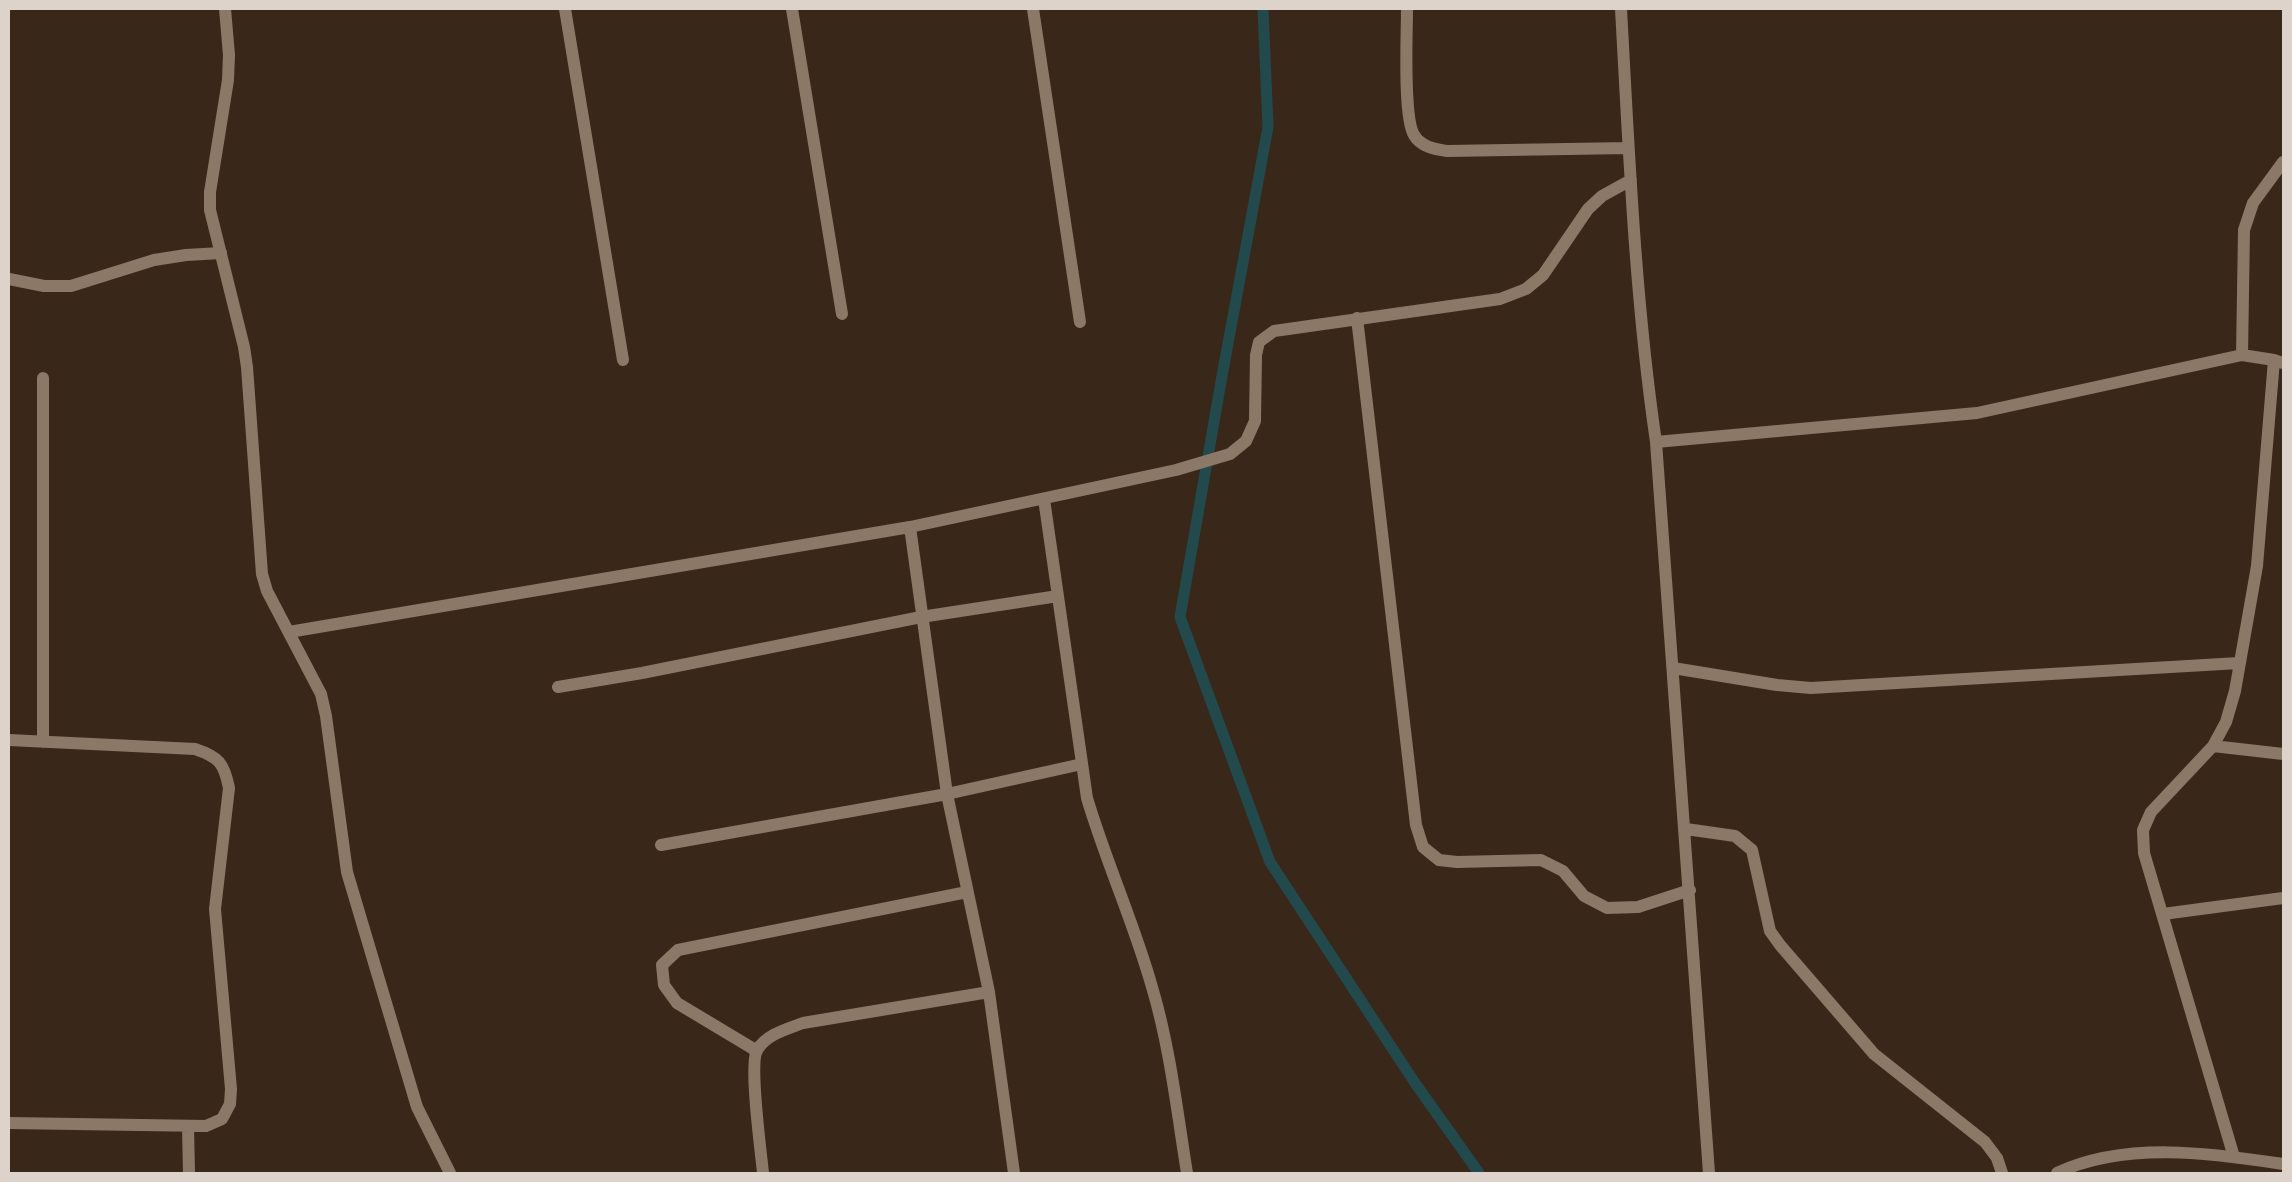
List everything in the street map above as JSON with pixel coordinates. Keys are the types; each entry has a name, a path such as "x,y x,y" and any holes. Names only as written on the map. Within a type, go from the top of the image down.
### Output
{"street":[{"path":"225,9 229,56 228,80 210,192 210,210 247,367 262,574 267,591 321,694 326,716 347,872 417,1107 450,1173"},
{"path":"565,9 623,360"},
{"path":"792,9 842,314"},
{"path":"1033,9 1080,322"},
{"path":"1407,9 1410,119 1414,136 1428,148 1447,151 1628,148"},
{"path":"1621,9 1628,148 1646,374 1656,442 1674,668 1709,1173"},
{"path":"2242,355 2244,230 2253,203 2283,162"},
{"path":"289,632 910,527 1176,470 1230,454 1246,441 1255,421 1256,355 1259,342 1274,331 1500,299 1526,288 1543,275 1588,209 1602,196 1631,180"},
{"path":"9,279 44,286 71,286 154,260 186,255 221,253"},
{"path":"1357,318 1416,826 1423,847 1438,860 1457,862 1541,860 1563,871 1584,896 1607,908 1638,907 1690,890"},
{"path":"1656,442 1977,413 2242,355 2279,361 2257,566 2235,690 2226,722 2213,746 2151,812 2143,830 2144,853 2234,1157"},
{"path":"43,378 43,742"},
{"path":"1044,499 1087,798 1096,831 1152,985 1162,1021 1187,1173"},
{"path":"910,527 921,617 948,794 989,992 1014,1173"},
{"path":"558,687 642,673 921,617 1058,596"},
{"path":"1674,668 1777,686 1811,688 2240,663"},
{"path":"9,740 196,749 214,755 226,770 229,788 215,909 231,1089 230,1104 222,1119 206,1126 9,1124"},
{"path":"2213,746 2283,754"},
{"path":"661,845 948,794 1082,764"},
{"path":"1686,828 1735,836 1752,850 1770,931 1780,945 1874,1054 1985,1142 1998,1158 2002,1173"},
{"path":"757,1051 677,1003 664,985 662,965 678,950 967,892"},
{"path":"2163,914 2283,898"},
{"path":"763,1173 754,1076 757,1051 776,1032 803,1024 989,992"},
{"path":"188,1126 189,1173"},
{"path":"2056,1173 2070,1167 2119,1154 2147,1152 2234,1157 2283,1164"}],"waterway":[{"path":"1263,9 1268,127 1180,617 1270,862 1415,1083 1479,1173"}]}
